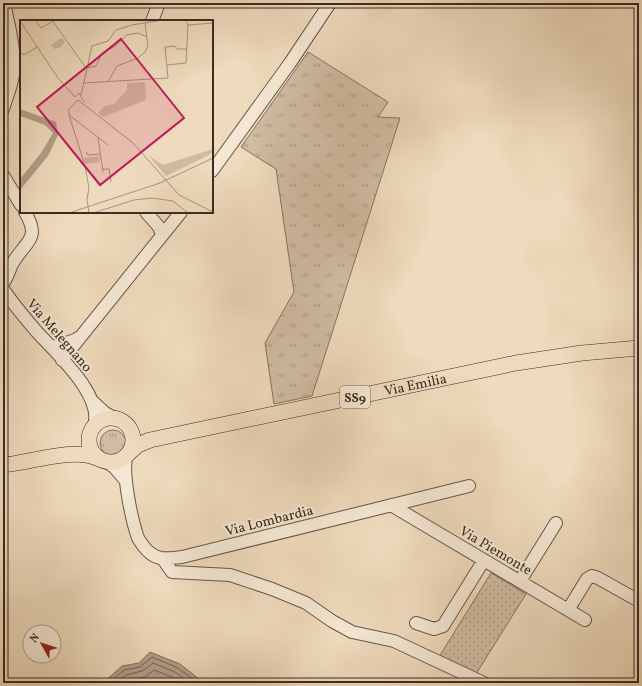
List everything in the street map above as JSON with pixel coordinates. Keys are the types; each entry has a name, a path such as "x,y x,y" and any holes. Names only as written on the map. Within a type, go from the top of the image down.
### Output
{"main road":[{"name":"Via Emilia","path":"127,455 138,445 147,441 516,363 582,353 639,348"},
{"path":"3,465 50,457 87,455 103,460 117,461 127,455 132,447 133,439 131,432 121,422 102,421 92,429 85,440 75,447 50,457"},
{"name":"Via Emilia","path":"121,422 134,430 145,432 193,431"},
{"path":"92,429 90,445 93,452 103,460"}],"street":[{"path":"3,109 12,82 14,64 12,41 4,3"},
{"path":"152,20 159,3"},
{"path":"213,170 290,63 330,3"},
{"path":"3,174 20,203"},
{"path":"3,283 8,277 14,260 27,246 32,235 31,223 26,213"},
{"path":"147,213 159,227 162,235"},
{"path":"62,360 78,338 180,213"},
{"path":"3,261 20,254"},
{"name":"Via Melegnano","path":"3,289 19,311 82,383 92,401 104,413 121,422"},
{"path":"52,348 59,344 78,338"},
{"name":"Via Melegnano","path":"92,401 95,422 92,429"},
{"path":"127,455 125,463 126,482 138,538 151,554 163,559 172,572 230,575 272,589 306,604 352,632 394,641 484,683"},
{"path":"103,460 120,472 126,482"},
{"name":"Via Lombardia","path":"163,559 182,557 470,486"},
{"name":"Via Piemonte","path":"391,505 585,620"},
{"path":"520,581 556,523"},
{"path":"416,623 434,629 443,626 484,560"},
{"path":"568,610 587,579 592,576 639,601"}],"green space":[{"path":"308,52 388,102 378,117 400,118 312,396 274,404 265,343 294,292 276,169 241,147"},
{"path":"113,430 122,434 126,443 122,452 113,456 104,452 100,443 104,434"},
{"path":"491,573 526,594 476,674 439,657"}],"water":[{"path":"150,652 180,664 204,683 103,683 122,666 139,663"}]}
